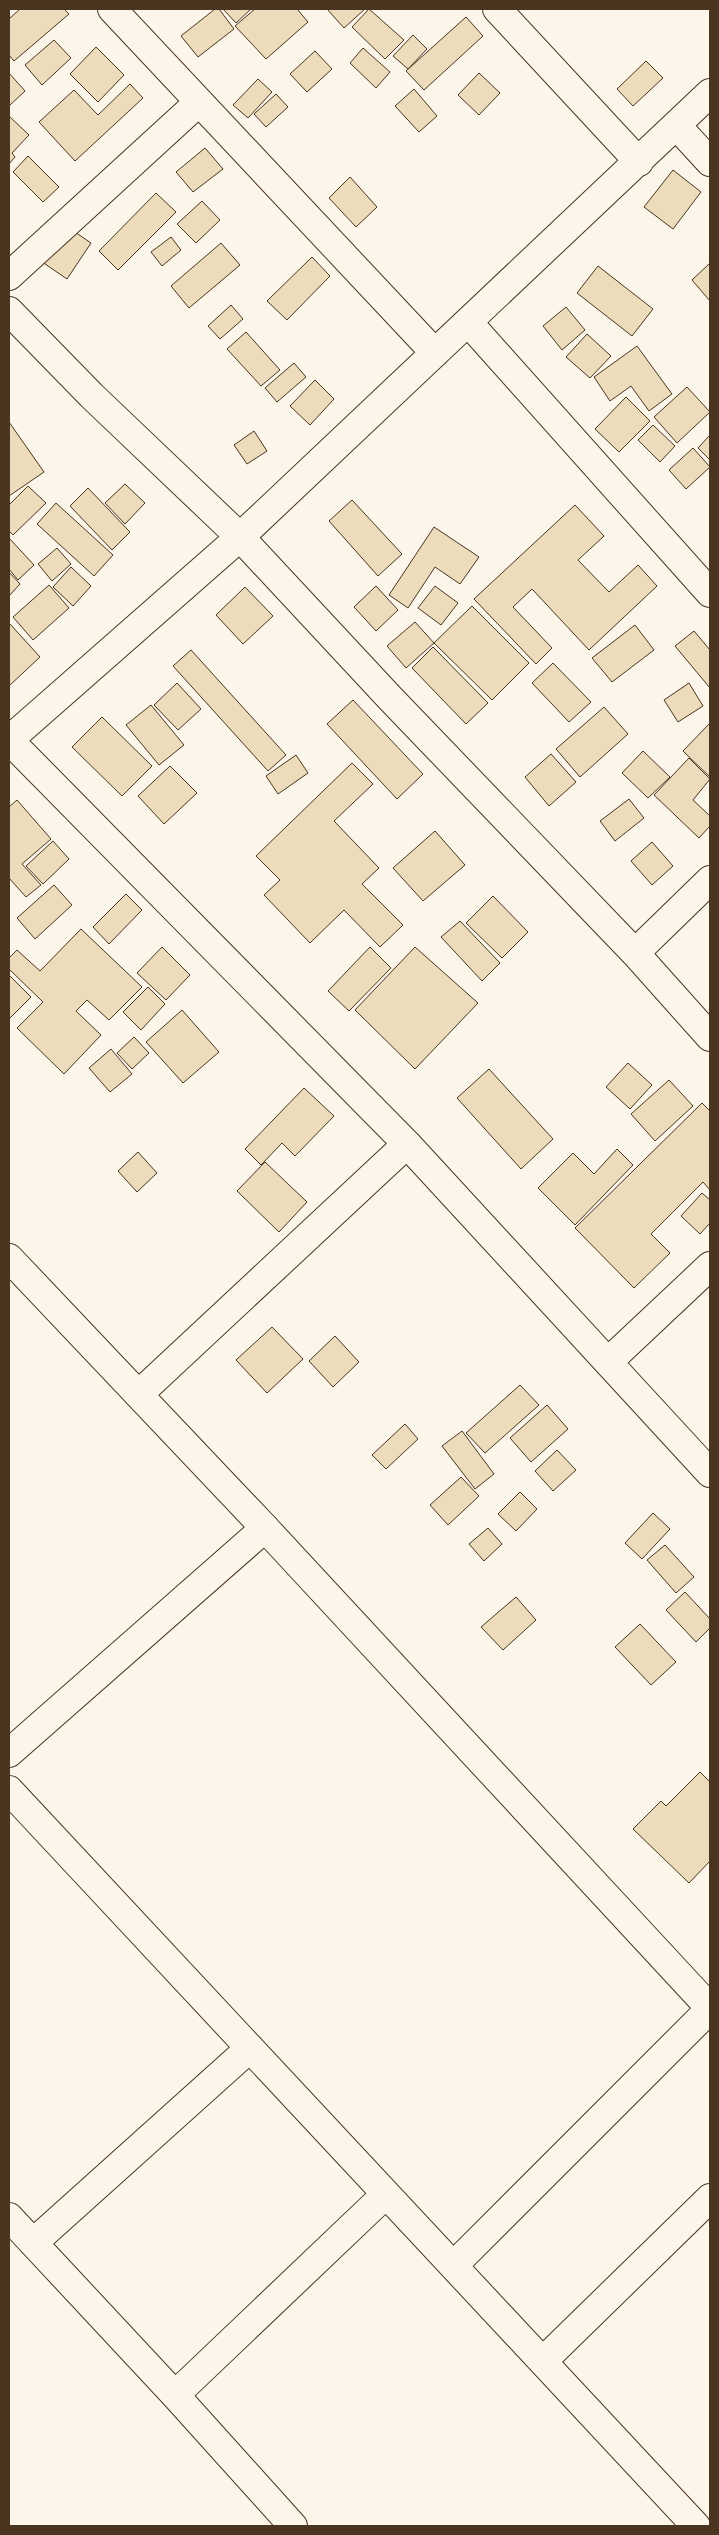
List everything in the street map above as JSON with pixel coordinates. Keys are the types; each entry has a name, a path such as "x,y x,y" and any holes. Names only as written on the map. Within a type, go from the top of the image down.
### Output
{"street":[{"path":"112,9 434,353"},
{"path":"497,9 639,162"},
{"path":"710,94 240,537 9,740 407,1144 609,1361 710,1473"},
{"path":"9,276 199,102"},
{"path":"676,125 710,162"},
{"path":"9,311 92,396 240,537 390,698 635,953 710,1037"},
{"path":"468,322 710,593"},
{"path":"635,953 710,880"},
{"path":"139,1394 407,1144"},
{"path":"9,1258 265,1528 710,2009 454,2265"},
{"path":"609,1361 710,1266"},
{"path":"9,1753 265,1528"},
{"path":"9,1790 249,2050 385,2195 454,2265 696,2526"},
{"path":"33,2243 249,2050"},
{"path":"175,2395 385,2195"},
{"path":"542,2361 710,2198"},
{"path":"9,2217 175,2395 293,2526"}],"building":[{"path":"20,9 64,9 69,14 14,61 9,55 9,19"},
{"path":"215,9 219,9 234,29 198,57 181,36"},
{"path":"223,9 251,9 236,23"},
{"path":"255,9 297,9 308,22 266,59 235,26"},
{"path":"327,9 365,9 344,28"},
{"path":"369,9 404,40 385,59 352,27"},
{"path":"466,17 483,36 424,90 406,71"},
{"path":"413,35 427,49 408,69 393,56"},
{"path":"54,40 71,58 42,85 25,65"},
{"path":"96,47 124,75 98,102 70,74"},
{"path":"363,48 390,72 376,88 350,63"},
{"path":"315,51 332,69 307,92 290,74"},
{"path":"646,61 663,78 633,106 617,89"},
{"path":"9,73 25,91 9,106"},
{"path":"479,73 500,93 479,115 458,95"},
{"path":"258,79 272,92 248,118 233,105"},
{"path":"130,84 143,98 75,161 39,122 74,90 98,115"},
{"path":"414,89 437,116 419,132 395,106"},
{"path":"276,94 288,107 266,127 254,114"},
{"path":"9,116 29,135 12,153 15,157 9,164"},
{"path":"205,148 223,169 193,192 176,172"},
{"path":"28,156 59,187 43,202 13,172"},
{"path":"673,170 701,192 673,229 644,207"},
{"path":"350,177 377,207 356,227 329,198"},
{"path":"156,193 176,212 118,270 99,251"},
{"path":"202,201 220,220 196,243 177,224"},
{"path":"56,219 91,243 67,279 32,255"},
{"path":"171,237 181,250 162,266 151,252"},
{"path":"221,243 240,265 189,308 171,286"},
{"path":"312,257 330,276 287,320 267,301"},
{"path":"710,263 710,301 692,280"},
{"path":"598,266 653,309 632,336 577,293"},
{"path":"231,305 243,319 220,339 208,326"},
{"path":"566,307 585,330 562,350 543,326"},
{"path":"246,332 280,370 261,386 227,349"},
{"path":"587,334 611,356 590,378 566,357"},
{"path":"637,346 672,394 649,411 631,386 610,401 594,377"},
{"path":"294,363 306,377 277,402 265,388"},
{"path":"315,380 334,399 310,425 290,406"},
{"path":"687,387 710,412 677,443 654,417"},
{"path":"626,397 650,421 619,452 595,429"},
{"path":"9,422 44,472 9,496"},
{"path":"653,425 675,446 660,462 638,440"},
{"path":"254,431 267,451 247,464 234,445"},
{"path":"710,435 710,460 698,448"},
{"path":"693,448 710,467 686,489 669,470"},
{"path":"125,484 145,503 125,524 105,503"},
{"path":"28,486 46,503 13,535 9,531 9,505"},
{"path":"88,488 130,532 112,550 70,506"},
{"path":"352,500 402,554 378,576 329,521"},
{"path":"56,503 113,555 94,576 37,524"},
{"path":"575,505 604,536 578,560 609,592 638,565 657,586 589,650 532,589 513,607 552,648 536,664 474,599"},
{"path":"434,527 479,557 460,584 435,567 408,608 389,595"},
{"path":"9,538 34,565 18,580 9,569"},
{"path":"57,548 71,564 52,581 38,564"},
{"path":"71,567 91,586 73,606 53,587"},
{"path":"9,572 20,584 9,596"},
{"path":"49,585 69,608 33,640 13,617"},
{"path":"376,586 398,610 376,631 354,607"},
{"path":"435,586 458,603 441,625 418,608"},
{"path":"245,587 273,616 243,644 216,615"},
{"path":"472,606 529,663 492,700 434,643"},
{"path":"415,622 434,643 406,668 387,646"},
{"path":"9,625 40,657 9,686"},
{"path":"635,625 654,650 612,682 592,658"},
{"path":"694,631 710,650 710,688 675,646"},
{"path":"433,647 488,703 466,724 412,668"},
{"path":"191,650 286,755 268,771 173,666"},
{"path":"553,663 591,702 569,722 532,683"},
{"path":"177,683 201,709 178,730 154,705"},
{"path":"689,683 703,706 678,722 664,700"},
{"path":"353,700 423,774 397,799 327,724"},
{"path":"151,705 184,745 159,765 126,725"},
{"path":"604,707 628,734 580,777 556,749"},
{"path":"102,717 152,766 122,796 72,747"},
{"path":"710,723 710,777 683,751"},
{"path":"643,751 670,777 648,798 622,773"},
{"path":"551,754 576,782 549,806 525,777"},
{"path":"296,755 308,773 278,794 266,776"},
{"path":"689,758 710,779 693,800 710,816 710,826 699,838 654,795"},
{"path":"352,763 373,784 334,821 379,868 362,884 403,925 380,947 344,910 310,943 264,895 280,880 256,856"},
{"path":"170,766 197,793 164,824 138,796"},
{"path":"629,799 644,818 615,841 600,821"},
{"path":"17,800 51,839 22,864 41,885 26,897 9,878 9,807"},
{"path":"435,831 465,865 423,901 393,868"},
{"path":"53,841 69,859 43,884 26,866"},
{"path":"652,842 673,866 652,885 631,861"},
{"path":"54,885 72,905 35,939 17,918"},
{"path":"126,894 142,910 109,944 93,927"},
{"path":"493,896 528,932 502,958 466,923"},
{"path":"460,921 500,963 482,981 441,937"},
{"path":"81,929 142,987 109,1020 87,1000 76,1011 101,1035 64,1074 17,1028 43,1002 9,969 9,958 17,950 40,971"},
{"path":"162,947 190,975 166,1000 137,973"},
{"path":"370,947 391,968 349,1011 328,991"},
{"path":"415,947 478,1003 415,1069 355,1010"},
{"path":"9,975 31,997 9,1019"},
{"path":"148,987 165,1004 141,1030 123,1012"},
{"path":"182,1010 219,1052 183,1083 146,1042"},
{"path":"134,1037 149,1053 132,1069 117,1053"},
{"path":"111,1049 132,1074 110,1092 89,1068"},
{"path":"628,1063 652,1085 630,1109 606,1087"},
{"path":"489,1069 553,1139 521,1169 457,1098"},
{"path":"669,1080 693,1106 655,1141 631,1114"},
{"path":"304,1088 334,1116 295,1156 282,1143 261,1165 245,1149"},
{"path":"702,1103 710,1111 710,1190 703,1182 651,1234 670,1253 634,1288 575,1228"},
{"path":"617,1149 633,1165 575,1225 538,1188 573,1153 594,1174"},
{"path":"138,1152 157,1173 137,1192 118,1171"},
{"path":"265,1162 307,1202 279,1232 237,1191"},
{"path":"702,1193 710,1200 710,1223 700,1234 681,1216"},
{"path":"272,1327 303,1359 267,1393 236,1360"},
{"path":"335,1336 359,1362 333,1387 309,1361"},
{"path":"520,1385 539,1405 485,1453 466,1433"},
{"path":"547,1405 568,1429 531,1462 510,1438"},
{"path":"405,1424 418,1439 386,1469 372,1455"},
{"path":"462,1431 494,1474 475,1489 442,1446"},
{"path":"557,1450 576,1470 553,1491 535,1471"},
{"path":"461,1477 479,1496 448,1525 430,1505"},
{"path":"520,1492 537,1509 516,1531 498,1514"},
{"path":"653,1513 670,1529 642,1559 625,1543"},
{"path":"488,1528 502,1544 484,1561 469,1544"},
{"path":"665,1545 694,1577 676,1593 647,1560"},
{"path":"685,1592 710,1619 710,1628 696,1642 666,1610"},
{"path":"516,1597 536,1620 503,1650 481,1627"},
{"path":"640,1624 676,1662 651,1685 615,1647"},
{"path":"700,1772 710,1782 710,1861 689,1883 633,1829 661,1801 666,1806"}]}
